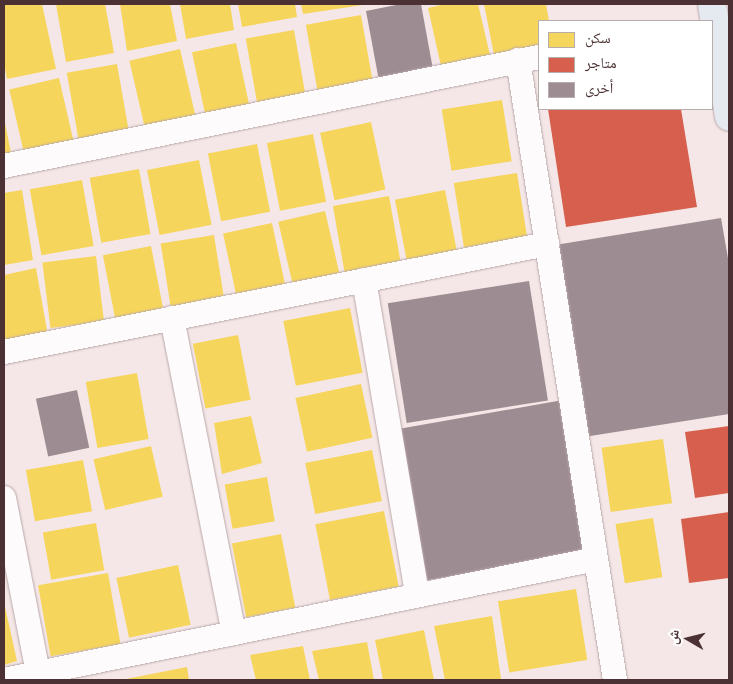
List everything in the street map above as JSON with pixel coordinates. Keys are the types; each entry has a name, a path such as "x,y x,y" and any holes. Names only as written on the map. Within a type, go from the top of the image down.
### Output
{"main road":[{"path":"713,19 729,117"}],"street":[{"path":"4,166 529,58 547,244 615,680"},
{"path":"4,352 547,244"},
{"path":"364,280 417,595"},
{"path":"172,318 234,633"},
{"path":"4,498 38,673"},
{"path":"4,680 596,559"}],"building: سكن":[{"path":"42,4 56,69 7,79 4,63 4,5"},
{"path":"56,4 105,4 114,53 66,62"},
{"path":"120,4 170,4 177,41 127,51"},
{"path":"180,4 230,4 234,30 186,39"},
{"path":"238,4 295,4 297,17 242,27"},
{"path":"301,4 363,4 363,5 303,14"},
{"path":"445,4 478,4 490,55 441,66 428,8"},
{"path":"484,4 546,4 549,20 538,20 538,51 495,60"},
{"path":"361,15 373,81 317,91 306,25"},
{"path":"294,30 306,96 257,104 246,39"},
{"path":"236,43 249,106 205,115 192,52"},
{"path":"180,49 195,115 145,127 129,61"},
{"path":"117,64 129,131 79,140 67,73"},
{"path":"59,78 74,141 24,153 9,89"},
{"path":"502,100 512,161 451,171 442,110"},
{"path":"4,118 11,153 4,154"},
{"path":"371,122 385,189 334,200 320,133"},
{"path":"313,134 326,202 280,211 267,143"},
{"path":"257,144 270,212 221,221 208,154"},
{"path":"199,160 212,225 160,235 147,170"},
{"path":"139,169 150,234 101,243 90,178"},
{"path":"517,173 527,237 464,247 454,183"},
{"path":"82,180 94,246 41,255 30,189"},
{"path":"22,190 33,260 4,265 4,193"},
{"path":"445,190 458,255 408,265 395,200"},
{"path":"389,196 402,269 346,279 333,206"},
{"path":"325,211 340,277 294,288 278,222"},
{"path":"272,223 286,288 237,298 223,233"},
{"path":"214,235 224,299 171,308 161,243"},
{"path":"151,246 164,311 115,320 103,255"},
{"path":"96,256 104,322 50,328 42,263"},
{"path":"36,268 48,336 4,346 4,275"},
{"path":"350,308 363,373 296,386 283,321"},
{"path":"238,335 251,400 205,409 193,344"},
{"path":"137,373 149,439 97,448 86,382"},
{"path":"361,384 372,438 307,452 295,398"},
{"path":"251,416 262,463 222,474 214,423"},
{"path":"663,439 672,503 611,512 602,448"},
{"path":"151,446 163,497 105,510 94,459"},
{"path":"372,450 382,501 315,514 305,463"},
{"path":"83,460 92,511 35,521 26,470"},
{"path":"267,477 275,521 232,529 225,484"},
{"path":"384,511 399,587 330,600 315,524"},
{"path":"653,518 662,577 625,583 615,524"},
{"path":"96,523 104,570 51,580 43,532"},
{"path":"281,534 295,608 246,617 232,544"},
{"path":"178,565 191,625 129,638 116,578"},
{"path":"108,573 121,644 51,656 38,585"},
{"path":"576,589 587,660 509,672 498,601"},
{"path":"4,602 17,661 4,665"},
{"path":"492,616 501,679 445,680 434,626"},
{"path":"424,630 434,680 383,680 375,640"},
{"path":"367,642 374,680 319,680 312,651"},
{"path":"303,646 310,680 256,680 250,655"},
{"path":"187,667 189,680 126,680 126,679"}],"building: متاجر":[{"path":"548,110 681,110 697,207 566,227"},
{"path":"729,426 729,493 695,498 685,432"},
{"path":"729,512 729,578 689,583 681,519"}],"building: أخرى":[{"path":"401,4 421,4 434,75 380,86 366,11"},
{"path":"721,218 729,264 729,414 584,437 555,245"},
{"path":"529,281 548,401 407,423 388,303"},
{"path":"77,390 89,448 48,456 36,399"},
{"path":"563,400 590,552 419,582 393,430"}]}
